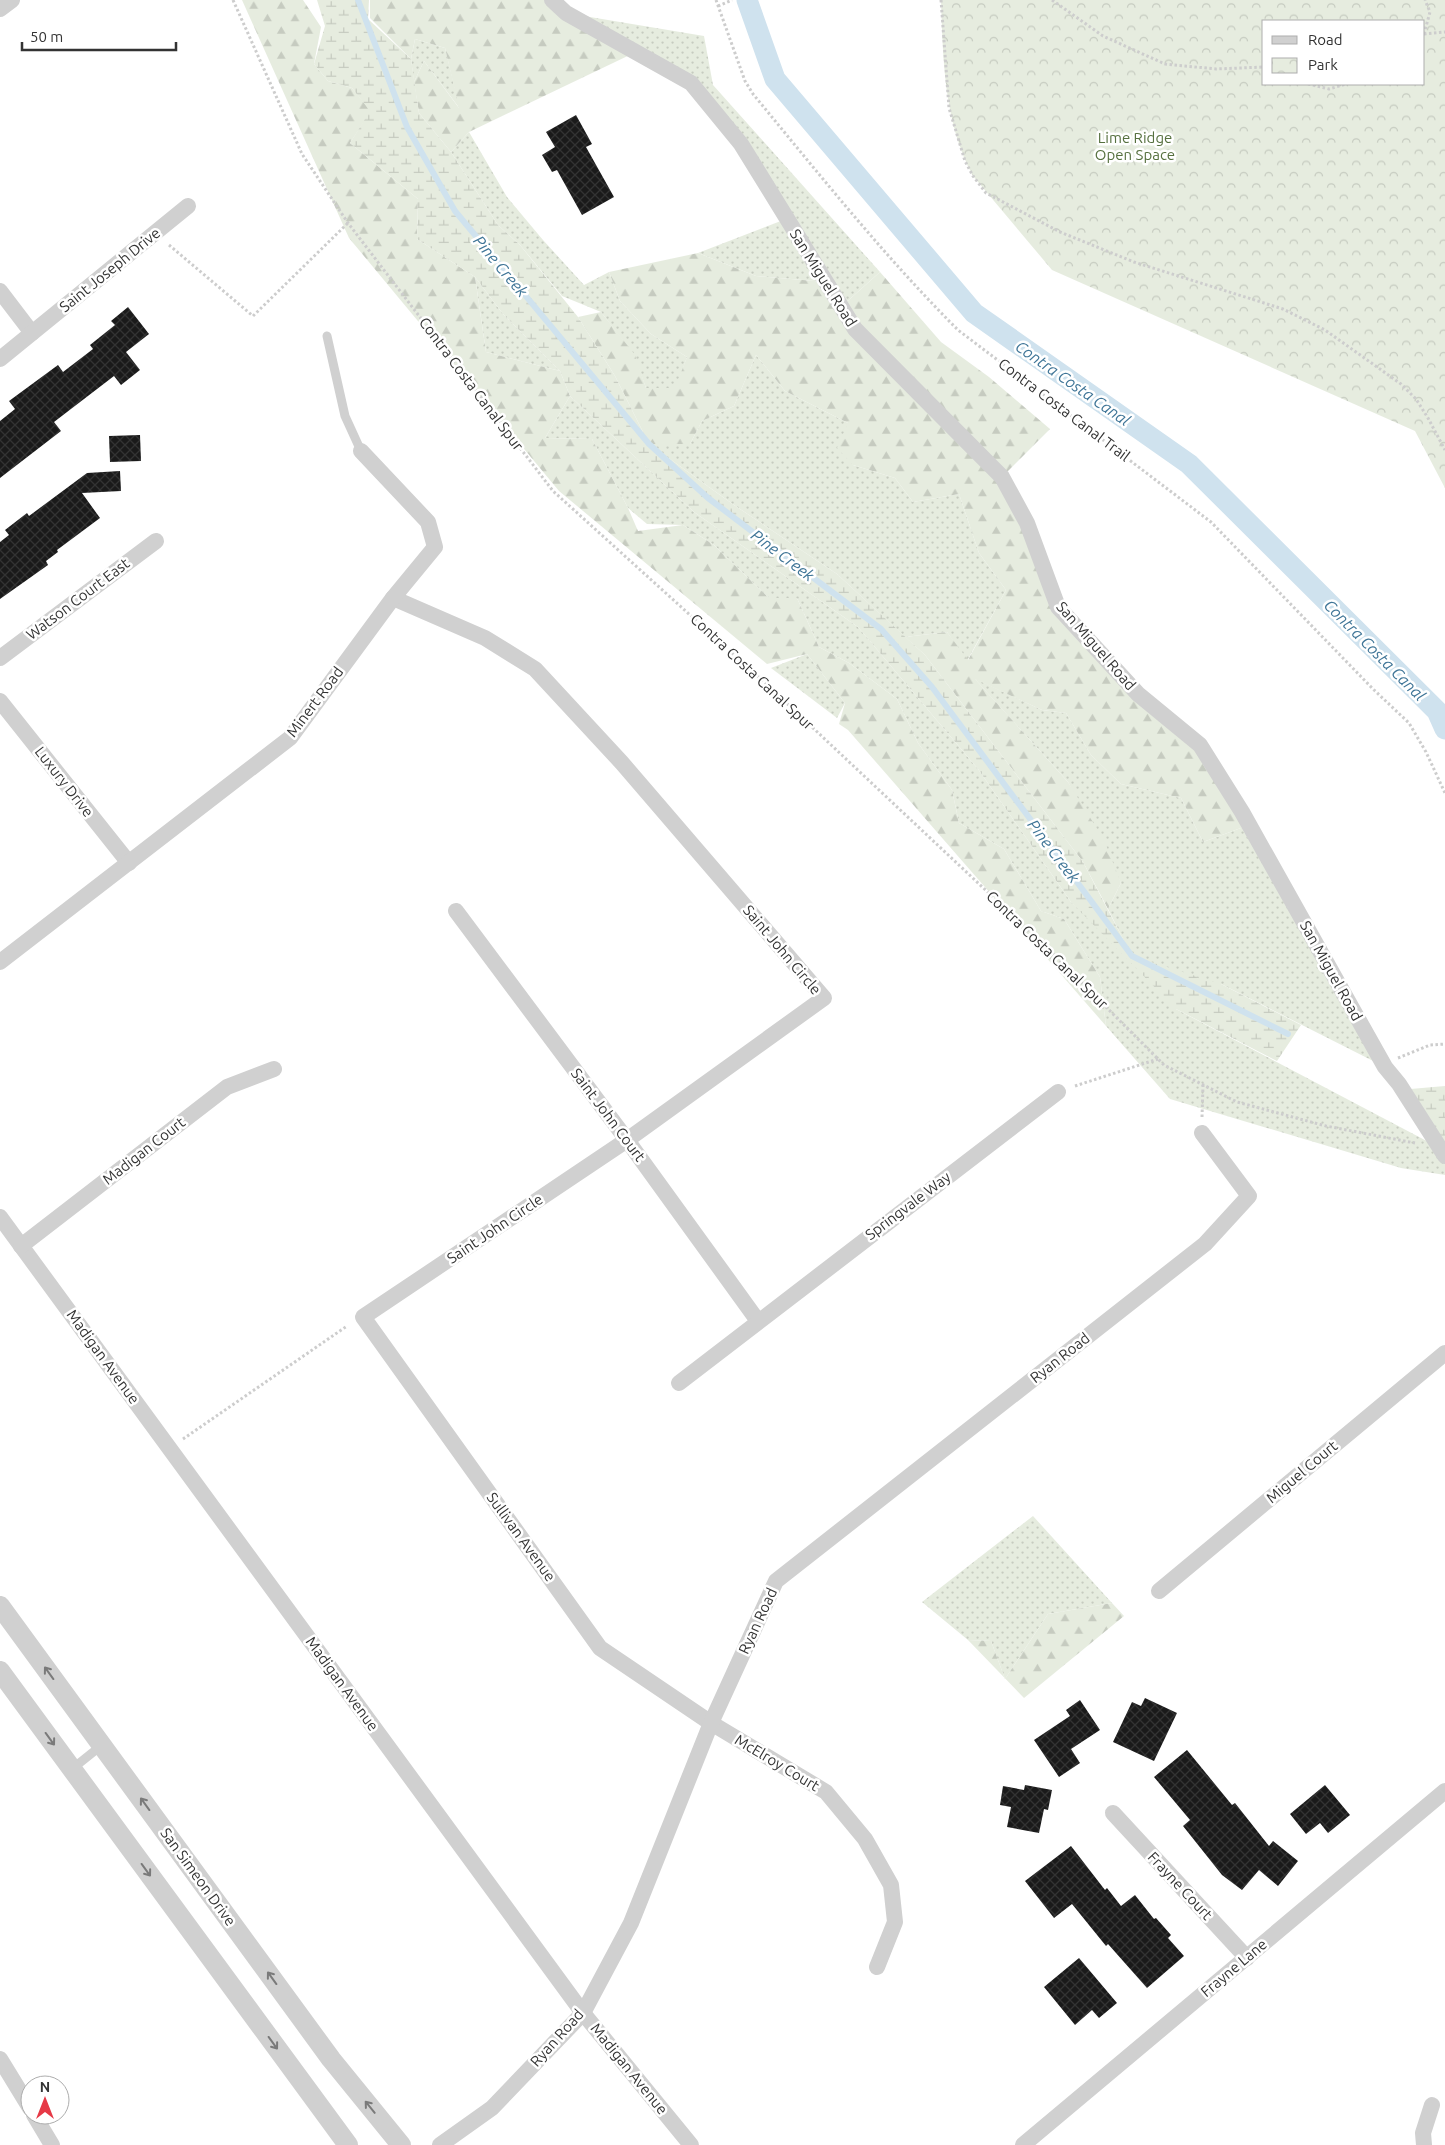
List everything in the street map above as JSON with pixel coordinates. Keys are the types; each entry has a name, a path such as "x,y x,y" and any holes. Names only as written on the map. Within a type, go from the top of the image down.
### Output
{"street":[{"path":"0,9 12,0"},
{"name":"San Miguel Road","path":"552,0 566,14 691,83 741,144 854,329 1002,477 1027,523 1058,607 1138,694 1200,745 1242,812 1385,1067 1399,1084 1442,1152"},
{"name":"Saint Joseph Drive","path":"0,359 188,206"},
{"path":"0,291 32,333"},
{"name":"Minert Road","path":"0,962 290,738 393,598 435,547 428,522 361,450"},
{"name":"Watson Court East","path":"0,658 156,541"},
{"name":"Saint John Circle","path":"363,1318 627,1140 824,998 622,763 535,669 484,638 393,598"},
{"name":"Luxury Drive","path":"0,700 129,863"},
{"name":"Saint John Court","path":"456,911 627,1140 758,1321"},
{"name":"Madigan Court","path":"21,1246 227,1087 274,1069"},
{"name":"Springvale Way","path":"680,1383 758,1321 1058,1092"},
{"name":"Ryan Road","path":"440,2145 492,2108 582,2013 631,1923 711,1723 776,1581 1205,1244 1249,1196 1202,1133"},
{"name":"Madigan Avenue","path":"0,1218 582,2013 691,2145"},
{"name":"Sullivan Avenue","path":"363,1318 600,1648 711,1723"},
{"name":"Miguel Court","path":"1159,1590 1445,1353"},
{"name":"San Simeon Drive","path":"0,1606 331,2059 401,2145"},
{"path":"0,1671 348,2145"},
{"name":"McElroy Court","path":"711,1723 826,1792 865,1839 891,1885 895,1922 877,1967"},
{"name":"Frayne Lane","path":"1023,2145 1445,1790"},
{"name":"Frayne Court","path":"1112,1813 1247,1958"},
{"path":"0,2059 20,2092"},
{"path":"1424,2145 1422,2133 1432,2105"},
{"path":"40,2125 52,2145"}],"lane":[{"path":"327,336 345,416 361,450"},
{"path":"72,1769 102,1745"}],"path":[{"name":"Contra Costa Canal Spur","path":"233,0 302,154 348,223 553,491 763,681 900,809 1043,944 1164,1065 1237,1102 1326,1126 1442,1152"},
{"name":"Contra Costa Canal Trail","path":"716,0 745,82 753,94 827,184 935,307 958,330 1211,522 1408,723 1426,752 1445,794"},
{"path":"718,6 732,0"},
{"path":"941,0 948,108 965,161 973,176 986,193 1060,232 1134,262 1282,309 1325,330 1401,384 1416,399 1445,450"},
{"path":"1052,0 1103,36 1165,64 1216,68 1262,67"},
{"path":"1425,0 1430,12 1425,30"},
{"path":"1425,34 1445,32"},
{"path":"1312,85 1329,89 1343,85"},
{"path":"155,233 253,316 348,223"},
{"path":"1385,1067 1400,1057 1430,1045 1445,1044"},
{"path":"1058,1092 1158,1059"},
{"path":"1202,1133 1203,1085"},
{"path":"169,1448 338,1331 363,1318"}],"green space":[{"path":"242,0 303,0 321,27 314,64 328,81 352,88 371,111 350,143 418,199 417,239 475,277 486,352 560,371 570,396 545,438 592,439 638,531 683,525 714,545 769,598 797,598 819,647 849,663 897,699 918,743 952,790 959,823 1004,849 1041,911 1064,919 1100,977 1106,1026 848,730 839,724 845,703 807,654 767,664 559,491 349,238"},
{"path":"317,0 369,0 368,19 411,59 419,113 451,152 498,225 520,245 578,317 615,376 649,444 734,505 837,574 925,655 1083,862 1132,956 1221,984 1301,1025 1277,1061 1176,1009 1071,902 978,769 858,627 694,512 570,396 560,371 503,314 475,277 417,239 418,199 350,143 370,111 352,88 328,81 314,64 325,26"},
{"path":"370,0 552,0 636,52 469,132 451,152 419,113 414,82 424,61 459,108 445,48 415,39 411,59 370,18"},
{"name":"Lime Ridge Open Space","path":"941,0 1445,0 1445,488 1415,431 1052,270 973,176 956,134 944,68"},
{"path":"566,13 704,36 713,85 880,272 841,307 826,282 756,276 698,253 786,219 691,83"},
{"path":"415,39 445,48 460,109 424,61 414,82 411,59"},
{"path":"469,132 507,197 584,285 609,272 620,301 651,334 687,357 676,388 646,388 634,355 601,312 562,296 520,245 498,225 451,152"},
{"path":"698,253 756,276 826,282 841,307 880,272 941,342 989,377 1050,429 1002,477 1065,614 1200,745 1249,825 1203,842 1181,798 1121,784 1091,755 1066,713 1042,710 975,679 1068,782 1104,840 1121,883 1108,909 1083,862 925,655 905,637 947,632 968,660 1006,590 979,553 959,494 913,502 895,478 853,465 837,448 848,423 785,391 756,355 734,406 702,421 690,444 649,444 615,376 578,317 601,312 635,355 646,388 675,388 687,357 651,334 620,301 609,272"},
{"path":"475,277 503,314 560,371 486,352"},
{"path":"756,355 785,391 848,423 853,465 895,478 913,502 959,494 979,553 1006,590 967,661 947,632 905,637 837,574 734,505 649,444 690,444 702,421 734,406"},
{"path":"570,396 694,512 858,627 978,769 1071,902 1131,955 1108,909 1121,883 1068,782 974,678 1042,710 1066,713 1091,755 1121,784 1181,798 1203,842 1249,825 1385,1067 1221,984 1176,1009 1440,1148 1445,1148 1445,1175 1401,1168 1170,1099 1106,1026 1100,977 1064,919 1041,911 1004,849 959,823 952,790 918,743 897,699 849,663 819,647 797,598 769,598 714,545 683,525 647,524 628,508 592,439 545,438"},
{"path":"807,654 845,703 837,718 771,668"},
{"path":"1445,1086 1445,1148 1399,1090"},
{"path":"1033,1516 1112,1603 1048,1614 1005,1679 991,1641 968,1640 922,1602"},
{"path":"1112,1603 1124,1616 1024,1698 1005,1679 1048,1614"},
{"path":"968,1640 991,1641 1005,1678"}],"building":[{"path":"576,115 592,144 586,147 614,197 582,215 557,170 552,172 542,155 555,147 546,132"},
{"path":"128,307 149,334 126,352 140,370 121,385 114,376 54,422 61,431 0,478 0,421 15,409 9,401 58,365 63,372 93,349 90,345 115,325 111,321"},
{"path":"140,435 141,461 110,462 109,436"},
{"path":"120,471 121,491 82,493 100,518 57,550 58,552 46,561 48,565 0,599 0,542 9,535 5,530 27,513 29,516 87,473"},
{"path":"1145,1698 1177,1713 1154,1761 1113,1742 1132,1702 1141,1706"},
{"path":"1080,1700 1100,1730 1071,1749 1080,1763 1059,1777 1034,1740 1070,1716 1066,1710"},
{"path":"1187,1750 1232,1805 1235,1803 1269,1846 1273,1841 1298,1861 1278,1886 1259,1870 1242,1890 1222,1875 1183,1826 1190,1820 1154,1777"},
{"path":"1025,1785 1052,1790 1048,1810 1044,1809 1039,1833 1007,1827 1011,1807 1000,1805 1003,1786 1024,1790"},
{"path":"1325,1785 1350,1815 1328,1833 1320,1823 1306,1834 1290,1814"},
{"path":"1071,1846 1105,1890 1107,1888 1121,1906 1135,1895 1154,1919 1156,1918 1171,1935 1168,1938 1184,1956 1147,1988 1108,1944 1106,1946 1072,1904 1054,1918 1025,1881"},
{"path":"1079,1958 1117,2003 1099,2018 1092,2010 1075,2025 1044,1987"}],"waterway":[{"name":"Pine Creek","path":"358,0 407,127 455,211 649,444 708,498 881,629 932,687 1132,956 1288,1034"},
{"name":"Contra Costa Canal","path":"747,0 775,79 974,313 1189,464 1437,711 1445,729"}]}
